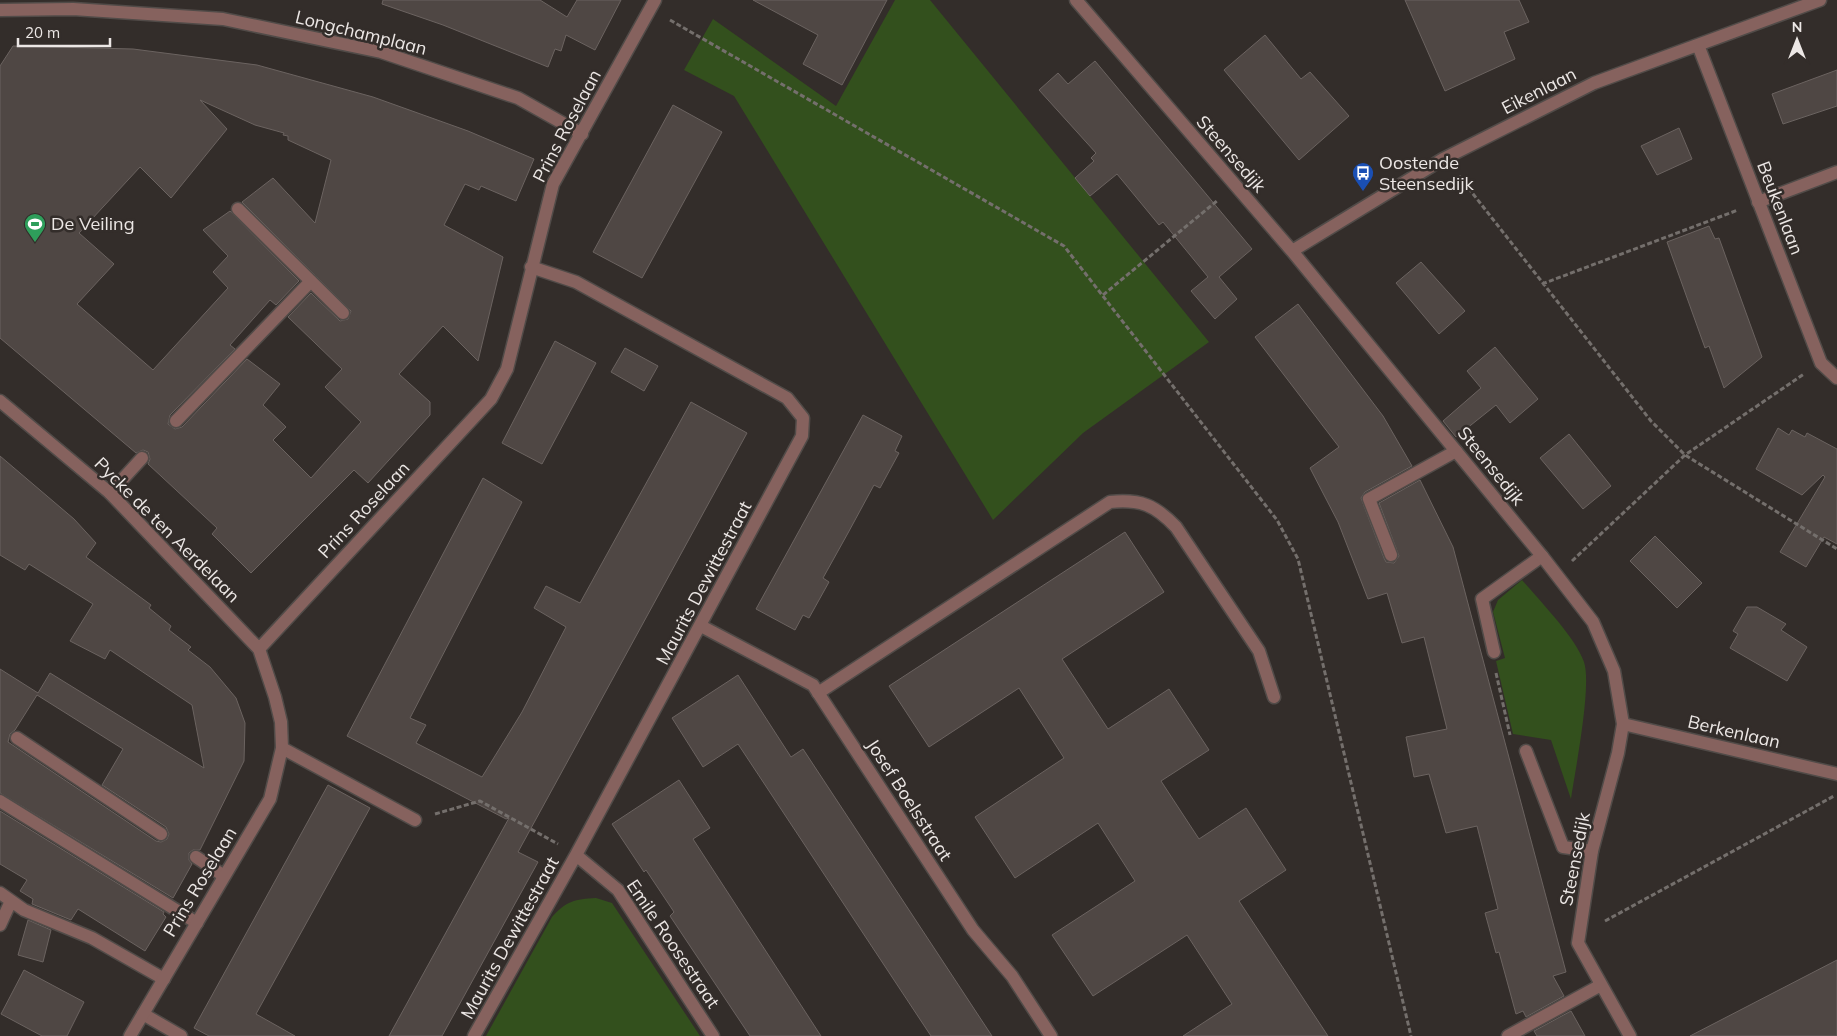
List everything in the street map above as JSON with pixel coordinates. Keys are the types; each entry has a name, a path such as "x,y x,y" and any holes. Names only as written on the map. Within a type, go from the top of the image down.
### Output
{"street":[{"name":"Steensedijk","path":"1076,0 1292,251 1542,556 1593,622 1614,671 1622,724 1618,753 1592,851 1578,943"},
{"name":"Eikenlaan","path":"1292,251 1443,159 1594,83 1820,0"},
{"name":"Prins Roselaan","path":"130,1036 270,799 282,748 281,722 259,649 490,399 507,369 530,267 553,184 653,4"},
{"name":"Longchamplaan","path":"0,10 73,9 223,19 381,52 518,98 582,134"},
{"name":"Beukenlaan","path":"1698,45 1821,363 1837,378"},
{"path":"1758,202 1837,172"},
{"path":"238,209 343,313"},
{"name":"Maurits Dewittestraat","path":"474,1036 576,855 802,436 803,418 787,398 576,282 530,267"},
{"path":"176,421 311,281"},
{"name":"Pycke de ten Aerdelaan","path":"0,401 110,493 259,649"},
{"path":"1391,555 1369,499 1456,451"},
{"path":"110,493 142,458"},
{"path":"818,693 1110,502 1128,500 1147,504 1163,513 1176,527 1259,651 1274,697"},
{"path":"1494,652 1482,598 1542,556"},
{"name":"Josef Boelsstraat","path":"701,626 813,685 973,930 1012,976 1052,1036"},
{"name":"Berkenlaan","path":"1622,724 1837,774"},
{"path":"17,738 161,834"},
{"path":"282,748 415,820"},
{"path":"1526,751 1563,847 1592,851"},
{"path":"0,801 196,923"},
{"name":"Emile Roosestraat","path":"576,855 618,890 713,1036"},
{"path":"196,857 224,876"},
{"path":"0,893 24,910 92,938 164,979"},
{"path":"0,924 11,901"},
{"path":"1578,943 1630,1036"},
{"path":"1508,1036 1601,985"},
{"path":"143,1014 181,1036"}],"path":[{"path":"653,4 1064,246 1277,520 1298,559 1411,1036"},
{"path":"1443,159 1469,188 1542,284 1651,421 1684,455 1837,549"},
{"path":"1103,295 1235,186"},
{"path":"1542,284 1758,202"},
{"path":"1557,575 1684,455 1821,363"},
{"path":"1494,652 1493,661 1510,734 1526,751"},
{"path":"1578,943 1609,918 1837,794"},
{"path":"415,820 480,801 576,855"}],"green space":[{"path":"895,0 930,0 1209,342 1083,433 993,520 734,96 684,70 713,19 836,106"},
{"path":"1522,580 1565,631 1580,652 1584,662 1586,690 1571,799 1551,740 1513,734 1496,661 1505,658 1493,612 1498,600"},
{"path":"596,898 612,903 700,1036 486,1036 552,917 562,907 571,902"}],"building":[{"path":"383,0 540,0 567,17 577,0 621,0 595,50 566,35 561,51 555,49 548,67 443,25 382,4"},
{"path":"753,0 887,0 842,85 803,64 818,35"},
{"path":"1405,0 1519,0 1529,22 1504,32 1515,59 1445,91"},
{"path":"1265,35 1301,79 1310,72 1349,116 1299,160 1224,70"},
{"path":"13,46 133,49 257,65 373,97 468,131 534,159 516,201 481,186 479,190 465,184 444,225 503,257 478,361 443,326 399,374 430,402 430,415 368,483 354,470 251,573 212,534 217,528 148,464 150,459 148,452 143,450 136,453 0,338 0,66","holes":["200,100 255,125 284,133 283,135 288,136 288,140 331,160 315,223 273,178 242,202 351,311 348,319 340,321 311,293 288,317 342,369 325,387 361,422 311,478 273,440 286,427 263,405 280,384 247,359 182,427 175,429 168,424 170,415 235,349 230,345 270,300 276,305 299,281 230,211 203,230 228,256 213,272 228,288 153,370 77,304 114,264 79,233 140,167 171,198 227,129"]},
{"path":"1095,61 1252,249 1219,277 1237,299 1215,319 1191,291 1208,277 1163,222 1159,225 1117,174 1090,196 1075,178 1094,161 1091,158 1096,153 1039,90 1058,73 1068,84"},
{"path":"1837,70 1837,106 1783,124 1772,94"},
{"path":"673,105 722,132 642,278 593,252"},
{"path":"1679,128 1692,159 1657,175 1641,146"},
{"path":"1709,226 1715,239 1719,238 1762,357 1724,388 1709,346 1705,348 1667,242"},
{"path":"1421,262 1465,311 1439,334 1396,283"},
{"path":"1298,304 1383,416 1412,466 1365,492 1361,498 1386,562 1394,563 1399,556 1379,503 1420,480 1453,547 1566,972 1553,976 1564,996 1526,1017 1523,1011 1516,1014 1499,952 1496,953 1485,913 1498,909 1477,826 1446,833 1429,774 1414,777 1406,737 1447,729 1424,637 1402,643 1387,593 1368,599 1338,522 1310,468 1339,447 1255,337"},
{"path":"555,341 596,363 542,464 502,443"},
{"path":"1495,347 1538,399 1510,423 1496,405 1456,437 1443,421 1481,388 1467,371"},
{"path":"625,348 658,366 644,391 611,372"},
{"path":"691,402 747,433 518,852 538,862 442,1036 389,1036 509,818 506,819 347,736 483,478 522,502 410,718 426,725 416,743 482,777 522,712 566,627 534,608 546,586 580,603"},
{"path":"863,415 902,436 895,451 899,453 880,488 874,485 823,578 829,582 809,618 803,615 795,630 756,609"},
{"path":"1778,428 1789,435 1792,430 1805,437 1807,433 1837,449 1837,544 1824,537 1806,567 1780,552 1825,477 1823,475 1802,495 1756,469"},
{"path":"1569,434 1611,486 1583,509 1540,458"},
{"path":"0,456 74,519 96,543 86,557 151,605 149,608 171,626 169,630 191,647 188,650 210,667 236,698 245,723 244,761 200,850 193,850 189,853 189,860 192,864 173,898 0,793 0,669 38,693 50,673 204,768 192,705 110,650 105,659 70,641 93,604 29,564 25,570 0,555","holes":["37,695 123,749 102,785 166,827 169,834 167,839 161,842 156,841 8,742 10,734 15,730"]},
{"path":"1125,532 1164,592 1062,659 1108,729 1169,689 1209,750 1161,781 1199,839 1246,808 1286,870 1239,901 1328,1036 1183,1036 1232,1004 1187,935 1093,996 1052,935 1135,881 1098,823 1015,878 975,817 1064,758 1019,688 929,747 889,686"},
{"path":"1655,536 1702,583 1677,608 1630,561"},
{"path":"1747,607 1757,607 1786,624 1781,630 1807,647 1787,681 1730,648 1738,634 1733,631"},
{"path":"738,675 791,757 803,749 992,1036 931,1036 738,744 703,767 672,718"},
{"path":"679,780 710,828 693,839 821,1036 750,1036 670,916 674,912 612,824"},
{"path":"328,785 370,808 256,1014 295,1036 209,1036 194,1028"},
{"path":"0,811 164,912 163,914 166,917 145,951 78,909 71,920 32,904 33,899 20,891 27,880 0,864"},
{"path":"28,920 51,930 43,962 18,955"},
{"path":"1837,960 1837,1036 1690,1036"},
{"path":"24,970 84,1002 67,1036 42,1036 1,1014"},
{"path":"1571,1011 1585,1036 1537,1036 1534,1031"}],"place":[{"name":"Oostende Steensedijk","path":"1363,192"},
{"name":"De Veiling","path":"35,243"}]}
